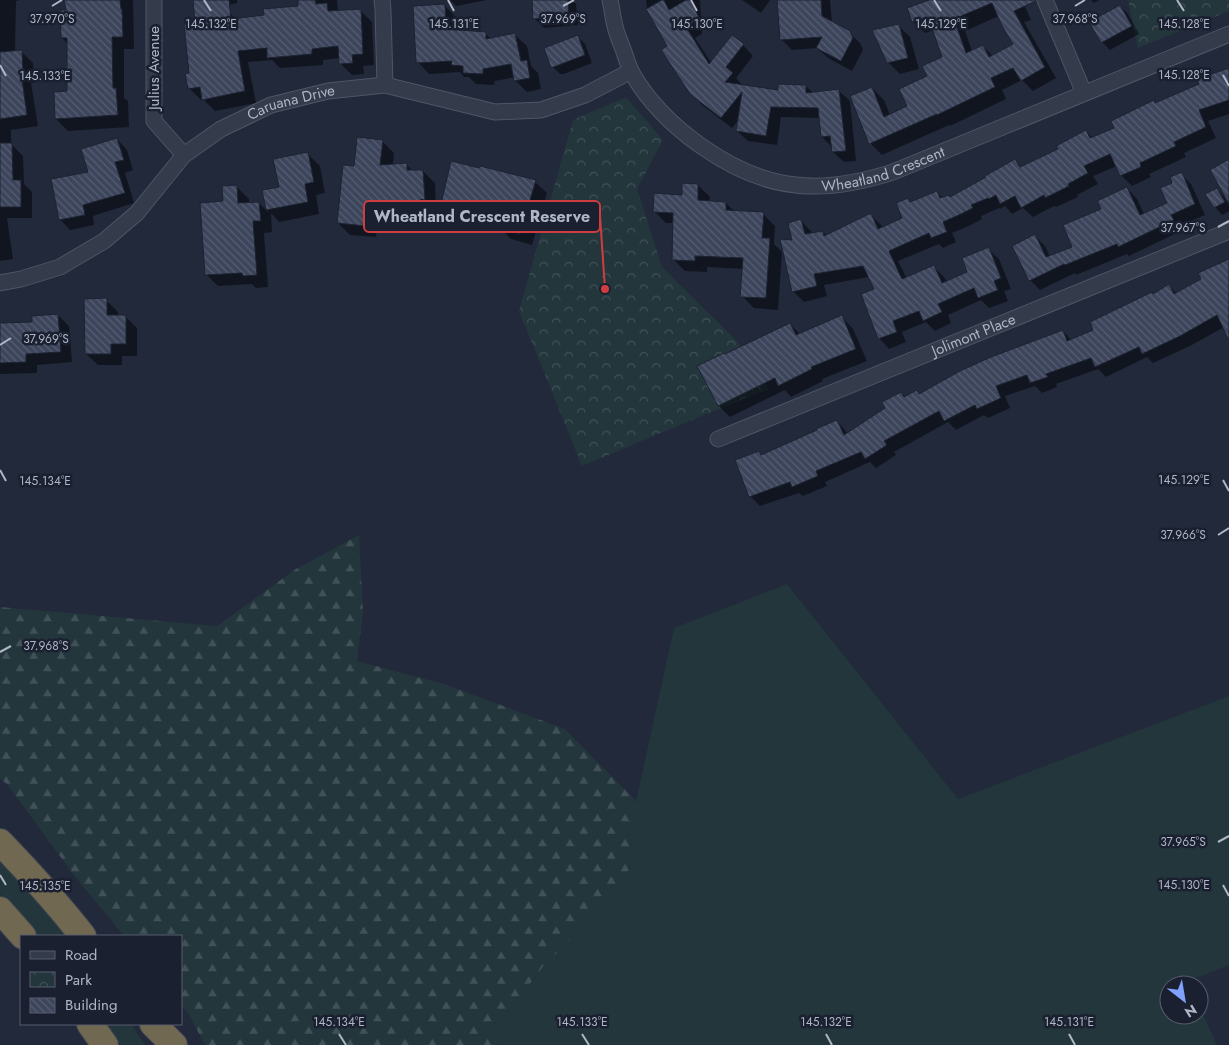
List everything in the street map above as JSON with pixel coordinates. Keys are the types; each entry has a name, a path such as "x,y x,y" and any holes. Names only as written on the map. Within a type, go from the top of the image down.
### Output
{"highway":[{"path":"0,842 29,872 82,935"},
{"path":"0,910 22,935"},
{"path":"91,1025 105,1045"},
{"path":"147,1025 160,1045"},
{"path":"154,1025 174,1045"}],"street":[{"name":"Julius Avenue","path":"154,0 154,121 184,155"},
{"path":"382,0 385,85"},
{"name":"Wheatland Crescent","path":"610,0 615,28 631,71 663,114 688,137 715,155 746,171 779,182 795,185 842,184 872,179 893,172 1229,34"},
{"path":"1045,0 1084,93"},
{"name":"Caruana Drive","path":"0,284 60,267 104,241 137,213 184,155 221,129 271,105 328,91 385,85 495,112 541,110 585,95 631,71"},
{"name":"Jolimont Place","path":"718,439 1229,231"}],"green space":[{"path":"1128,0 1229,0 1229,11 1138,48"},
{"path":"626,97 663,140 637,189 662,267 736,340 769,389 582,466 519,311 573,120"},
{"path":"359,535 363,612 357,661 444,684 565,729 636,801 627,885 545,964 491,1034 501,1045 205,1045 188,1013 182,1006 182,935 123,935 73,874 7,784 0,779 0,607 217,626 296,569"},
{"path":"787,584 958,799 1229,696 1229,965 1203,975 1159,975 1159,1025 1208,1025 1217,1045 501,1045 491,1034 545,964 627,885 636,801 674,628"},
{"path":"0,859 66,935 37,935 0,894"},
{"path":"106,1025 132,1025 145,1045 120,1045"}],"building":[{"path":"64,0 120,0 123,37 112,37 113,88 116,88 118,115 55,119 54,92 67,91 67,38 61,38 60,10 66,10"},
{"path":"193,0 229,0 231,19 264,15 263,9 298,6 298,0 315,0 316,4 327,3 328,11 361,9 363,54 352,55 353,63 339,64 338,46 312,49 312,54 267,58 267,48 238,51 245,91 202,100 200,87 188,89 185,74 189,73 184,24 195,22"},
{"path":"532,0 568,0 569,16 533,19"},
{"path":"664,0 669,10 686,0 690,0 700,19 686,27 709,64 732,35 744,44 726,67 733,73 725,82 778,90 778,84 806,85 806,93 839,89 846,151 832,152 830,136 821,137 818,108 771,107 766,136 736,131 742,92 721,118 690,94 661,50 667,46 646,9"},
{"path":"777,0 821,0 822,16 850,31 853,38 841,61 816,48 822,37 780,40"},
{"path":"929,0 1036,0 1014,11 1045,67 1021,81 1013,68 991,78 995,87 937,115 869,144 850,96 872,87 884,117 907,106 899,89 927,76 922,66 942,57 928,17 912,22 907,8","holes":["992,3 1002,26 1013,44 989,57 983,45 966,53 954,19"]},
{"path":"445,4 446,29 486,32 486,39 515,33 521,61 527,60 530,78 514,81 511,64 483,69 483,74 463,73 463,66 451,65 452,61 416,63 413,6"},
{"path":"1120,5 1132,26 1101,43 1089,22"},
{"path":"899,24 908,58 887,63 872,30"},
{"path":"578,35 585,55 551,68 544,48"},
{"path":"22,50 23,72 21,72 27,115 0,119 0,52"},
{"path":"1229,68 1229,100 1199,110 1206,127 1174,142 1176,146 1140,163 1141,167 1120,176 1110,154 1084,166 1088,173 1068,184 1069,186 1045,198 1044,195 1021,208 1015,196 1000,204 996,195 971,205 973,208 943,222 947,232 931,238 929,233 889,251 902,279 934,265 942,283 967,272 962,258 989,247 1001,278 994,281 998,290 978,298 974,288 938,304 942,312 923,321 919,311 893,321 897,332 878,339 861,294 874,289 863,266 814,274 817,286 792,292 780,239 792,240 788,223 801,219 805,234 823,231 824,236 871,213 878,229 902,218 896,203 908,198 910,202 937,191 940,198 949,195 950,197 1015,159 1020,167 1058,149 1056,146 1086,130 1090,138 1114,128 1111,121 1154,100 1155,103 1199,84 1197,79"},
{"path":"357,137 383,140 380,165 407,163 407,170 423,170 425,200 421,199 421,207 366,209 365,226 337,223 343,165 354,166"},
{"path":"117,138 124,160 115,162 125,193 83,205 85,215 59,220 51,179 88,172 81,149"},
{"path":"0,143 12,143 13,180 21,180 21,207 0,207"},
{"path":"308,152 314,182 305,184 308,202 266,210 262,190 279,187 273,159"},
{"path":"1229,159 1229,204 1210,170"},
{"path":"451,161 536,180 520,234 498,227 501,217 441,204"},
{"path":"1182,172 1195,204 1171,215 1174,220 1118,247 1117,244 1064,264 1029,281 1012,246 1035,234 1046,257 1072,247 1063,225 1101,209 1097,201 1127,187 1140,215 1167,203 1160,188 1172,183 1170,177"},
{"path":"682,183 698,184 698,200 726,202 726,210 764,212 762,238 770,238 766,298 740,297 743,258 695,256 695,261 672,260 673,213 653,212 654,193 682,195"},
{"path":"237,185 238,203 259,202 261,221 253,221 257,275 243,276 242,273 205,275 200,203 223,201 222,186"},
{"path":"1217,188 1225,202 1214,208 1205,194"},
{"path":"1229,259 1229,341 1217,315 1180,336 1142,354 1139,347 1095,367 1091,358 1046,374 1048,377 1030,383 1027,375 996,386 1001,398 977,409 975,405 944,421 939,411 884,441 887,445 865,459 861,452 816,471 818,476 792,487 790,482 749,497 735,460 759,451 761,455 837,420 844,435 885,408 882,402 901,392 904,397 917,390 919,394 960,371 991,357 1063,330 1067,341 1093,330 1090,322 1152,292 1153,294 1169,284 1174,294 1201,279 1198,273"},
{"path":"107,298 107,315 126,315 126,344 111,344 111,354 85,354 84,299"},
{"path":"58,314 61,352 26,354 26,362 0,363 0,323 32,322 32,316"},
{"path":"842,315 856,349 811,367 812,369 778,386 775,378 718,406 697,366 790,323 796,335"}],"place":[{"name":"Wheatland Crescent Reserve","path":"605,289"}]}
